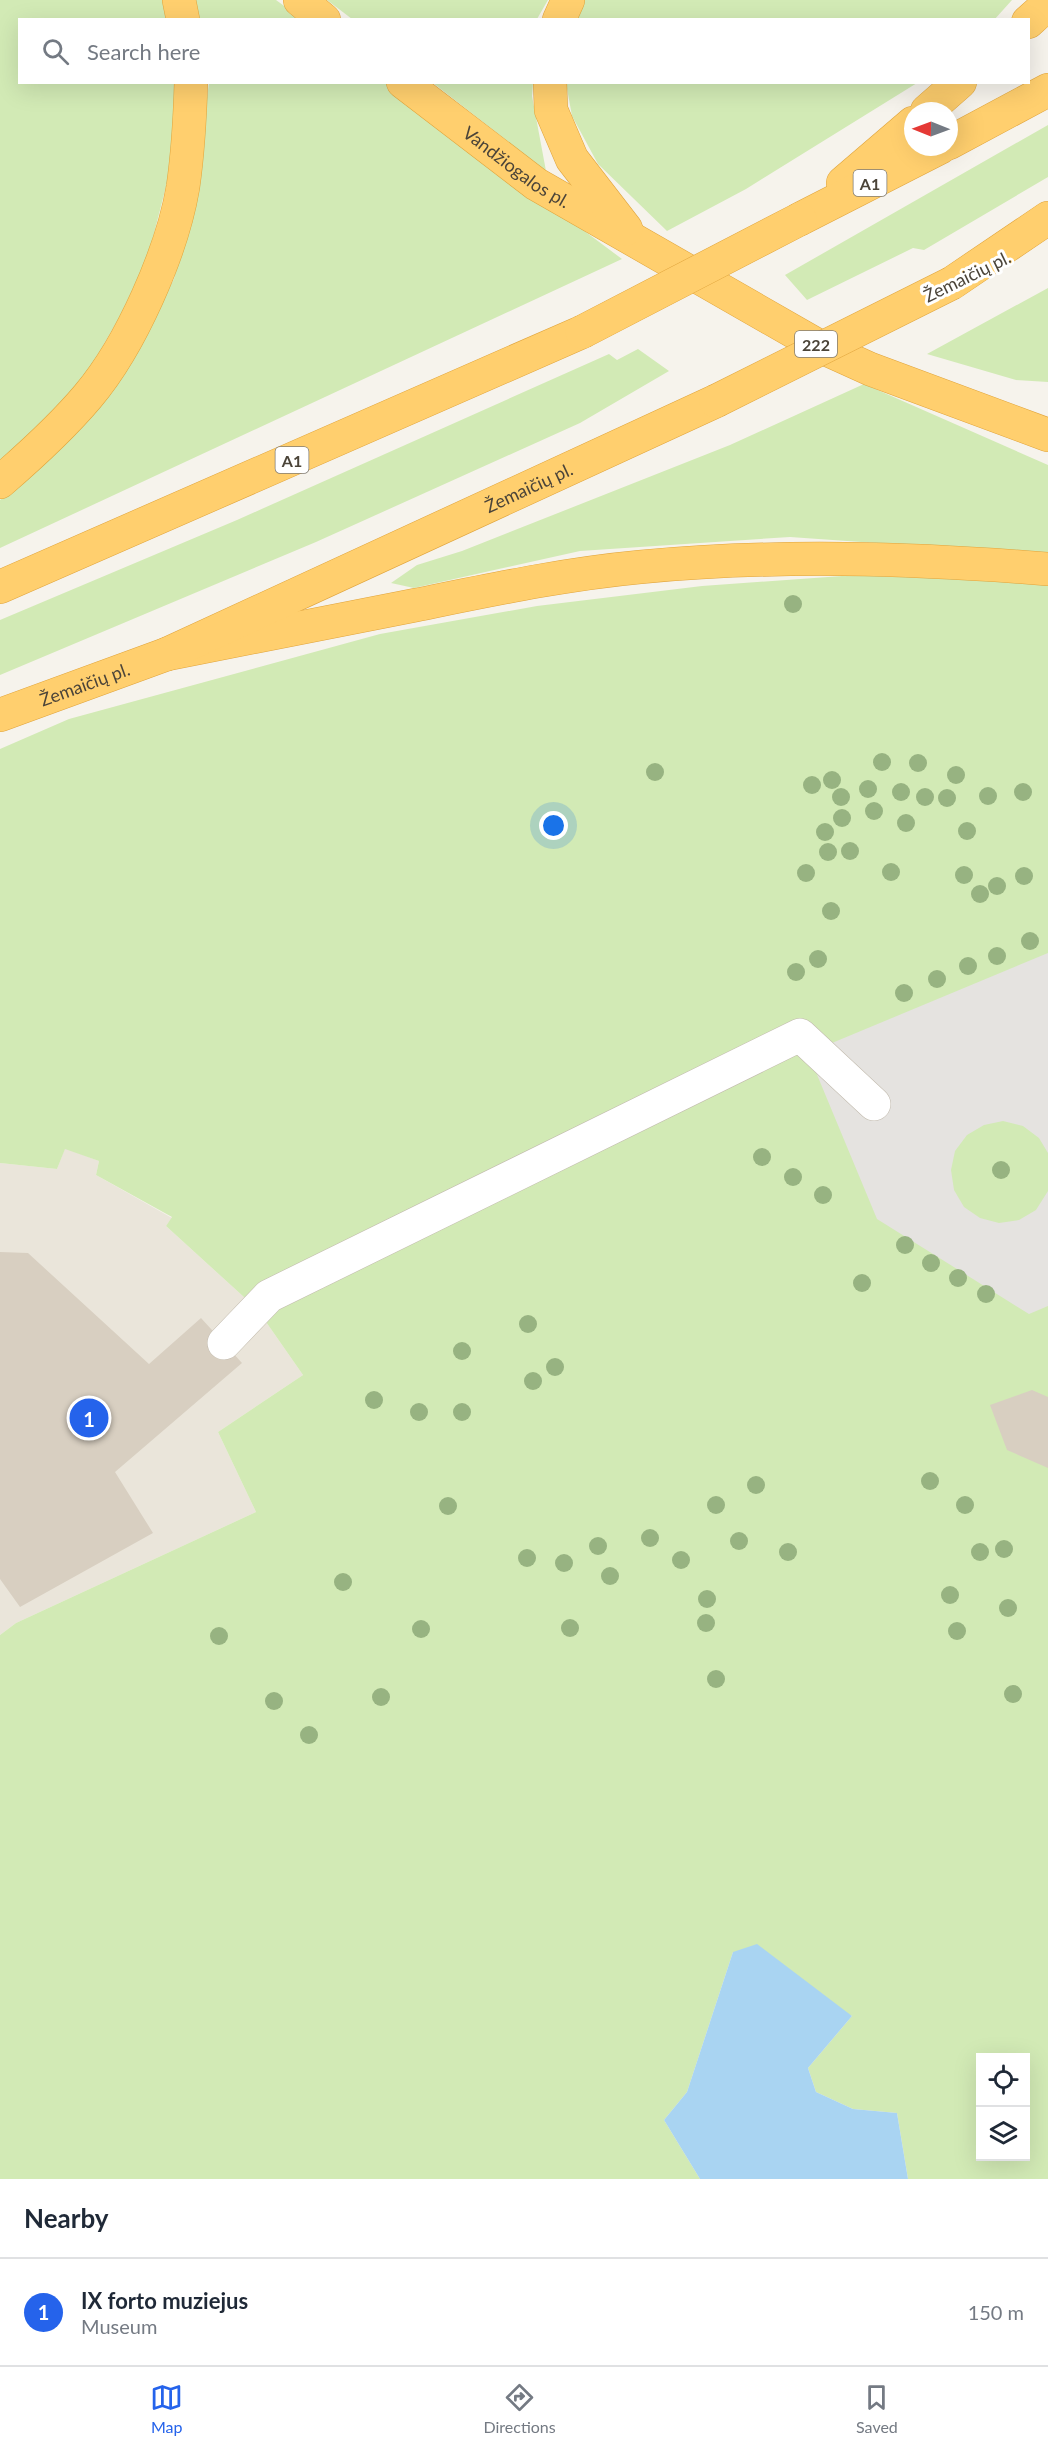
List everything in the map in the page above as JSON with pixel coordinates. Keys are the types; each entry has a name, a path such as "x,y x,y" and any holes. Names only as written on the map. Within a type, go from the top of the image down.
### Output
{"highway":[{"path":"180,0 183,18"},
{"path":"300,0 322,18"},
{"path":"560,18 567,0"},
{"path":"1030,21 1048,4"},
{"path":"0,482 21,464 88,396 118,351 144,303 167,248 182,189 190,134 191,84"},
{"name":"Vandžiogalos pl.","path":"406,84 536,184 638,244"},
{"path":"550,84 551,110 572,159 638,244"},
{"path":"937,102 958,84"},
{"path":"958,138 1048,90"},
{"path":"800,219 904,131"},
{"name":"A1","path":"0,587 582,332 922,156"},
{"path":"952,283 1048,218"},
{"name":"Žemaičių pl.","path":"0,715 167,654 716,401 1048,237"},
{"name":"222","path":"638,244 817,345 870,369 1006,418 1048,418"},
{"path":"1006,418 1048,435"},
{"path":"167,654 523,583 639,567 766,558 857,558 952,561 1048,569"}],"street":[{"path":"224,1343 269,1296 800,1035 874,1104"}],"shaded area":[{"path":"1048,953 1048,1153 1039,1138 1023,1126 1003,1121 984,1125 967,1135 955,1151 951,1170 954,1190 964,1207 980,1218 999,1223 1019,1220 1036,1210 1048,1191 1048,1306 1029,1314 877,1219 808,1053"},
{"path":"65,1148 99,1161 96,1175 172,1218 166,1226 257,1309 303,1375 218,1432 256,1512 16,1623 0,1635 0,1163 57,1169"}],"green space":[{"path":"0,0 166,0 170,18 18,18 18,84 176,84 171,167 148,257 119,318 86,375 24,443 0,464"},
{"path":"195,0 276,0 301,18 198,18"},
{"path":"327,0 548,0 538,18 351,18"},
{"path":"584,0 1012,0 996,18 573,18"},
{"path":"209,84 387,84 622,259 0,548 0,500 37,469 114,384 174,279 195,183"},
{"path":"434,84 533,84 532,96 546,171"},
{"path":"566,84 915,84 746,189 667,231 598,164 572,116"},
{"path":"1048,125 1048,177 924,250 913,248 807,300 785,275"},
{"path":"1048,288 1048,382 1016,380 927,354"},
{"path":"638,349 669,371 580,423 316,542 0,675 0,620 237,520 609,354 617,360"},
{"path":"864,384 1048,465 1048,555 790,537 580,551 414,588 391,583 417,565 462,551 730,445"},
{"path":"856,575 1013,581 1048,585 1048,2179 908,2179 897,2113 853,2109 816,2092 808,2068 852,2016 733,1952 687,2092 664,2120 700,2179 0,2179 0,1635 16,1623 256,1512 218,1432 303,1375 257,1309 166,1226 172,1217 96,1175 99,1161 65,1149 57,1169 0,1163 0,749 69,719 380,634 537,606 702,586"}],"water":[{"path":"757,1944 852,2016 808,2068 816,2092 853,2109 897,2113 908,2179 700,2179 664,2120 687,2092 733,1952"}],"building":[{"path":"0,1252 28,1253 149,1364 201,1318 242,1363 115,1472 153,1533 20,1607 0,1579"},
{"path":"1032,1390 1048,1397 1048,1468 1007,1450 990,1405"}],"place":[{"name":"IX forto muziejus","path":"89,1418"}]}
